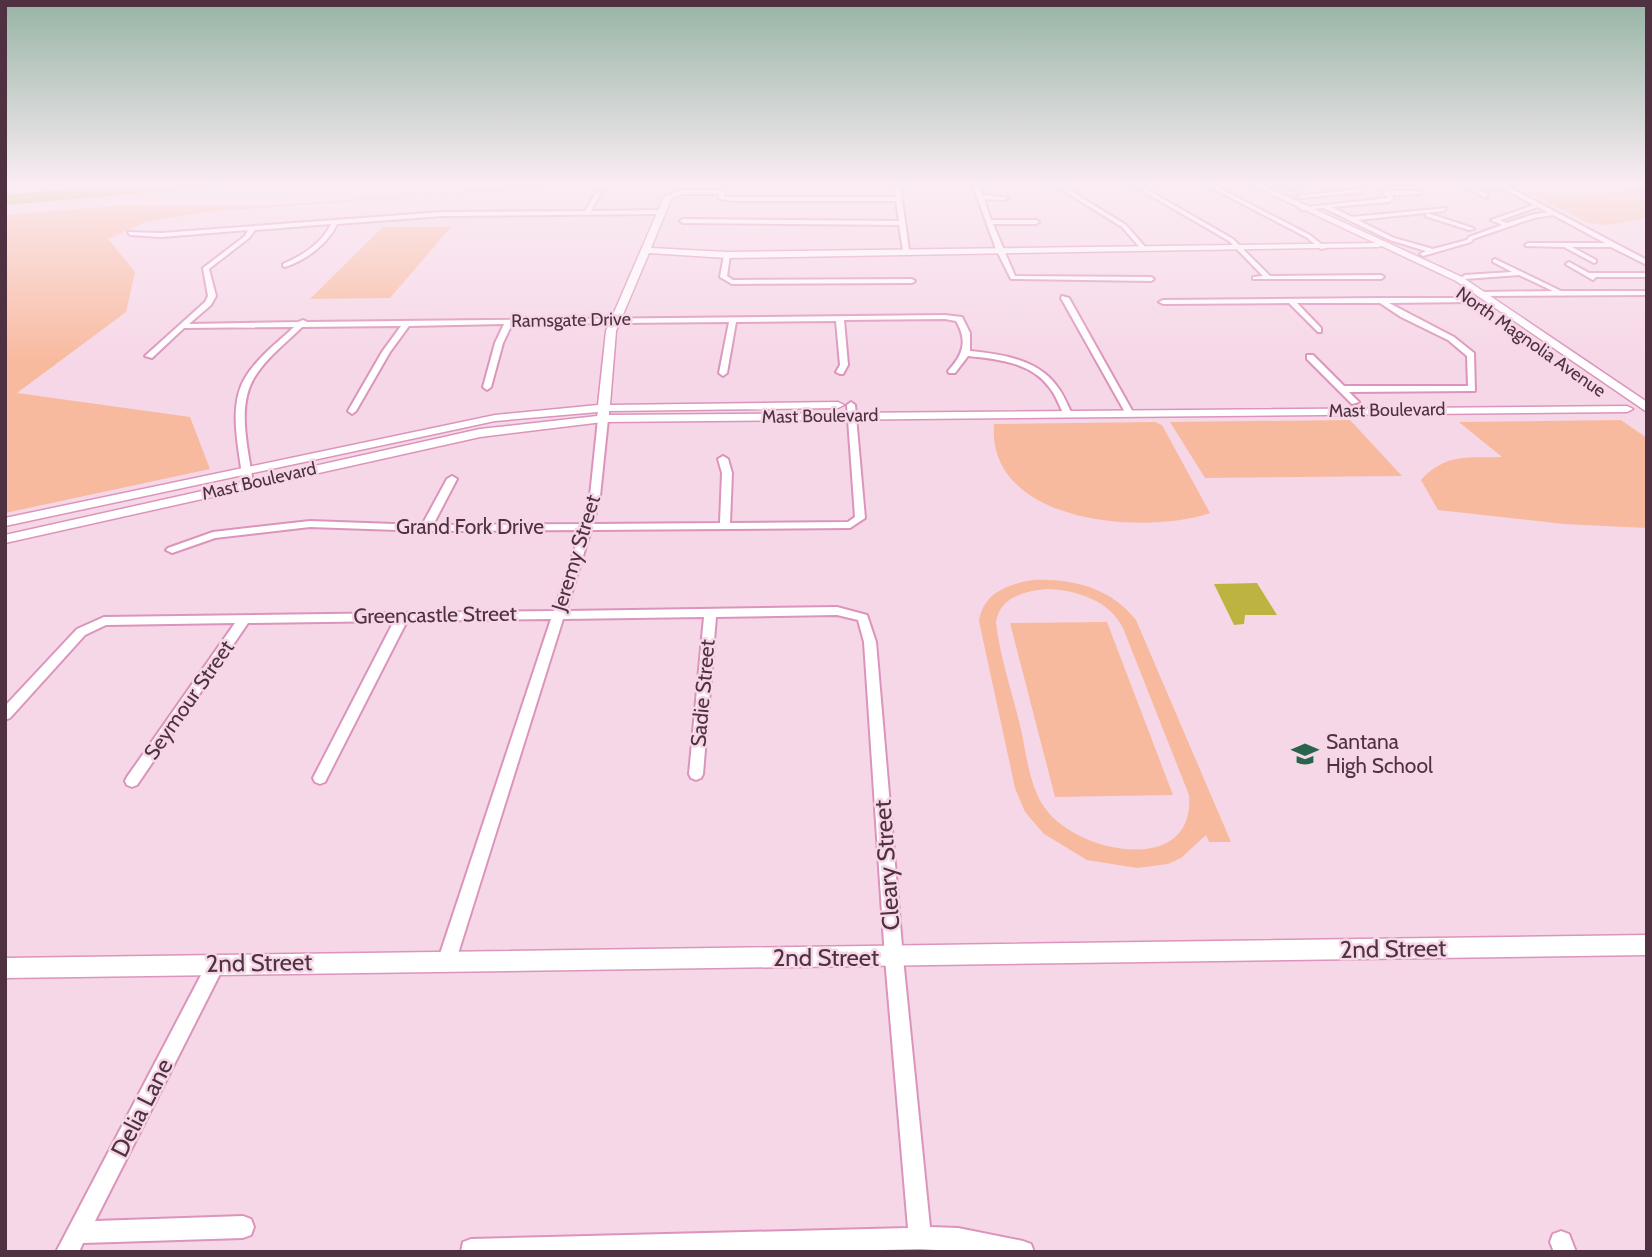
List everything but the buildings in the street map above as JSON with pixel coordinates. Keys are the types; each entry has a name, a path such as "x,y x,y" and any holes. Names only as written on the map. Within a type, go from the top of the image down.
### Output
{"main road":[{"name":"North Magnolia Avenue","path":"1379,245 1379,248 1470,293 1636,402 1647,423"},
{"name":"North Magnolia Avenue","path":"1379,245 1394,248 1426,262 1614,400 1636,402"},
{"name":"Mast Boulevard","path":"1636,402 1647,408"}],"street":[{"path":"149,356 212,296 206,268 237,245"},
{"path":"285,265 316,245"},
{"name":"Jeremy Street","path":"447,960 596,496 608,339 648,245"},
{"path":"905,245 906,250"},
{"path":"997,245 1013,278 1151,279"},
{"path":"1141,245 1144,248"},
{"path":"1236,245 1267,276"},
{"path":"646,250 727,255 906,250 1379,245"},
{"path":"1411,245 1433,251"},
{"path":"1423,254 1462,245"},
{"path":"1528,245 1614,245 1647,263"},
{"path":"1564,245 1594,261"},
{"path":"727,255 723,277 732,282 912,281"},
{"path":"1495,261 1562,293"},
{"path":"1569,264 1610,287"},
{"path":"1465,277 1520,273"},
{"path":"1588,275 1647,275"},
{"path":"1255,278 1381,277"},
{"path":"1163,302 1647,293"},
{"path":"1065,298 1127,409"},
{"path":"1342,388 1472,389 1471,355 1460,343 1397,314 1381,300"},
{"path":"1291,301 1318,330"},
{"path":"839,318 844,365 839,372"},
{"path":"723,373 733,319"},
{"name":"Ramsgate Drive","path":"183,326 303,322 959,319 968,337 967,353"},
{"path":"487,387 499,343 510,321"},
{"path":"248,477 242,405 244,388 259,367 303,322"},
{"path":"352,411 386,352 408,322"},
{"path":"952,371 967,353 998,358 1030,368 1048,380 1065,409"},
{"path":"1310,357 1355,402"},
{"name":"Mast Boulevard","path":"1127,409 1355,402 1614,400"},
{"name":"Mast Boulevard","path":"5,522 480,433 603,413 1636,402"},
{"name":"Grand Fork Drive","path":"172,550 214,535 310,524 426,528 837,526 855,522 860,518 851,410"},
{"path":"723,459 727,473 725,526"},
{"name":"Mast Boulevard","path":"5,539 248,477"},
{"path":"426,528 452,479"},
{"name":"Greencastle Street","path":"5,715 81,632 91,625 118,620 837,611 863,618"},
{"name":"Sadie Street","path":"696,774 710,612"},
{"path":"320,778 403,616"},
{"name":"Seymour Street","path":"132,781 245,618"},
{"name":"Cleary Street","path":"863,618 870,642 894,958 920,1238"},
{"name":"2nd Street","path":"5,968 447,960 894,958 1647,944"},
{"name":"Delia Lane","path":"68,1252 216,964"},
{"path":"78,1232 243,1227"},
{"path":"471,1250 920,1238 958,1239 1023,1252"}],"shaded area":[{"path":"5,245 113,245 135,272 126,312 17,393 190,417 210,469 5,513"},
{"path":"365,245 436,245 390,298 310,299"},
{"path":"1350,420 1402,476 1205,478 1170,422"},
{"path":"1621,420 1647,438 1647,528 1564,524 1438,510 1421,480 1430,471 1448,461 1502,457 1459,422"},
{"path":"1155,422 1162,425 1210,513 1181,520 1147,523 1110,521 1074,514 1041,502 1015,483 998,457 994,424"},
{"path":"1062,581 1090,587 1115,600 1136,620 1231,842 1209,842 1206,835 1181,858 1168,864 1137,868 1087,860 1044,834 1025,812 1015,788 979,621 981,611 991,597 1006,587 1024,582","holes":["1047,589 1091,598 1109,610 1123,628 1189,795 1186,821 1174,838 1155,847 1132,850 1106,846 1082,837 1061,824 1039,799 1028,766 996,623 998,614 1008,601 1022,594"]},
{"path":"1257,583 1277,615 1245,615 1244,624 1234,625 1214,584"},
{"path":"1107,622 1173,795 1055,797 1010,623"}],"place":[{"name":"Santana High School","path":"1305,754"}]}
